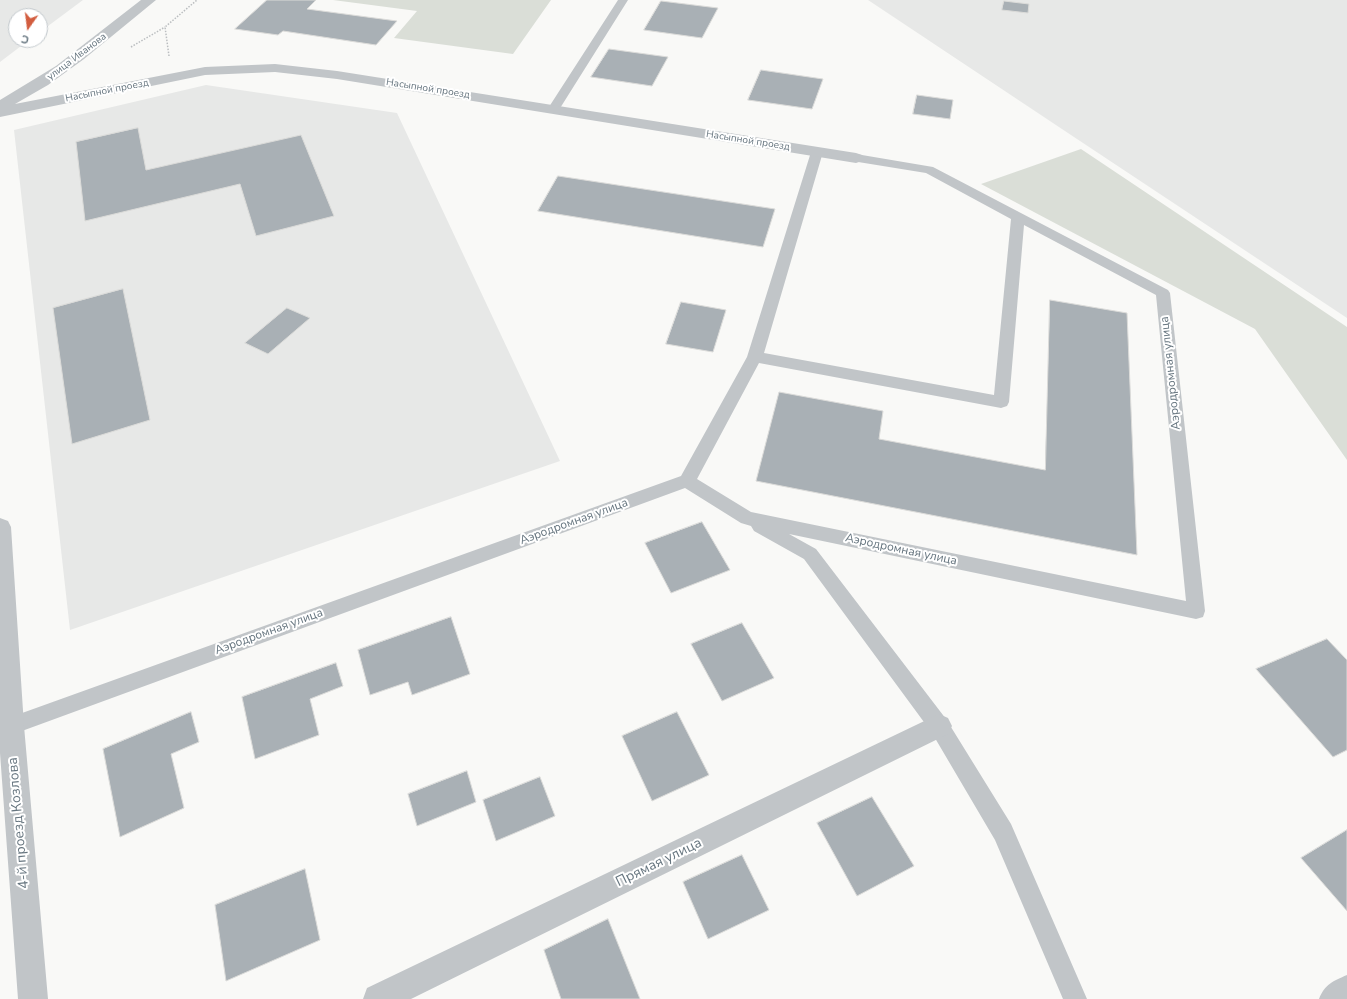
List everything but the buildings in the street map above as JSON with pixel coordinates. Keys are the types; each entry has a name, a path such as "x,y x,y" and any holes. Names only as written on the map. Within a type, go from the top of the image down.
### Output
{"street":[{"name":"улица Иванова","path":"0,106 26,93 62,70 150,0"},
{"name":"Насыпной проезд","path":"0,112 205,71 275,68 337,75 856,158"},
{"name":"4-й проезд Козлова","path":"0,527 5,728 34,999"},
{"name":"Прямая улица","path":"378,999 939,726"},
{"path":"1334,999 1347,990"}],"lane":[{"path":"553,110 622,0"},
{"path":"687,481 755,358 817,152"},
{"name":"Аэродромная улица","path":"5,728 687,481 747,518 1196,611 1163,293 929,170 856,158"},
{"path":"755,358 1001,402 1018,218"},
{"path":"747,518 810,554 939,726 1003,832 1075,999"}],"path":[{"path":"127,49 165,27 197,0"},
{"path":"165,27 171,78"}],"shaded area":[{"path":"0,0 83,0 48,26 48,8 8,8 8,48 18,48 0,62"},
{"path":"333,0 551,0 513,54 394,38 417,11"},
{"path":"868,0 1347,0 1347,318 1077,139"},
{"path":"206,85 397,113 560,461 70,630 14,130"},
{"path":"1081,149 1347,327 1347,460 1255,329 981,184"}]}
